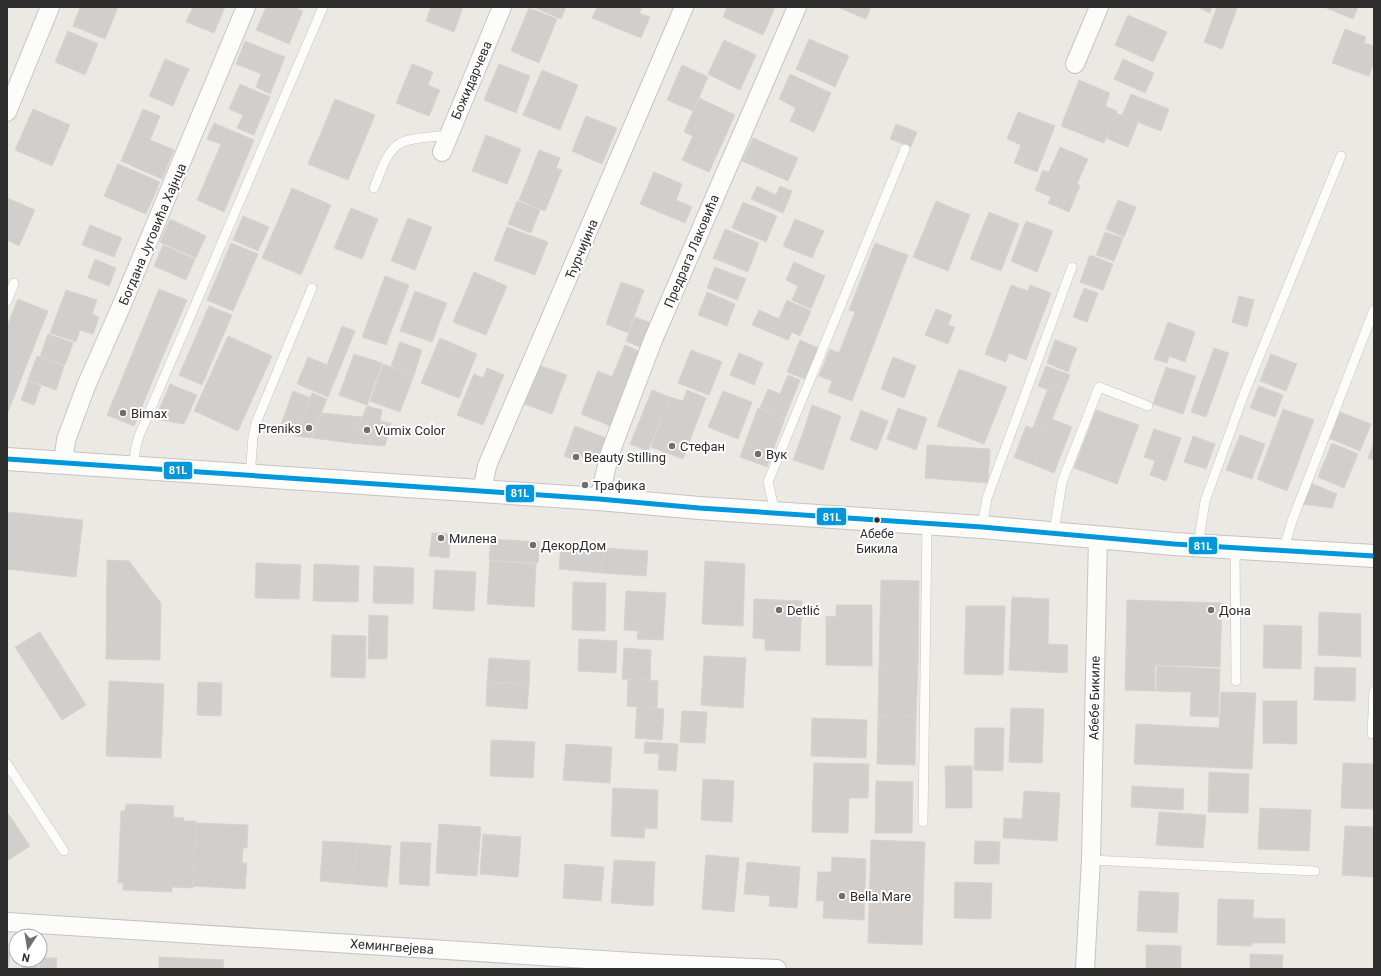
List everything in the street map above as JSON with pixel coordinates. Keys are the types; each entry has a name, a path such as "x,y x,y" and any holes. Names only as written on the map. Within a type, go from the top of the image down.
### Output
{"street":[{"path":"7,112 50,7"},
{"name":"Богдана Југовића Хајнца","path":"63,462 66,440 86,386 124,302 246,7"},
{"name":"Божидарчева","path":"442,152 502,7"},
{"name":"Ћурчијина","path":"482,492 488,466 684,7"},
{"name":"Предрага Лаковића","path":"598,499 610,453 653,340 797,7"},
{"path":"1075,64 1099,7"},
{"path":"7,459 598,499 699,508 1054,532 1235,548 1374,556"},
{"name":"Абебе Бикиле","path":"1086,969 1091,860 1098,537"},
{"name":"Хемингвејева","path":"7,922 665,964 777,969"}],"lane":[{"path":"134,468 136,446 139,436 323,7"},
{"path":"374,188 388,157 397,146 410,140 448,135"},
{"path":"775,512 768,482 905,149"},
{"path":"1198,545 1205,501 1244,394 1341,156"},
{"path":"982,527 987,498 1072,267"},
{"path":"7,301 14,283"},
{"path":"250,476 253,438 256,423 312,288"},
{"path":"1283,551 1292,521 1374,310"},
{"path":"1054,532 1062,482 1099,387 1148,406"},
{"path":"923,822 927,524"},
{"path":"1235,548 1236,681"},
{"path":"1372,734 1374,691"},
{"path":"7,764 64,851"},
{"path":"1091,860 1315,871"}],"building":[{"path":"80,7 118,7 105,39 73,26"},
{"path":"193,7 225,7 214,33 186,22"},
{"path":"266,7 294,7 303,11 289,44 256,30"},
{"path":"431,7 463,7 454,32 426,21"},
{"path":"533,7 566,7 561,19"},
{"path":"597,7 642,7 639,13 650,17 641,38 592,18"},
{"path":"727,7 775,7 763,35 723,17"},
{"path":"837,7 871,7 866,19"},
{"path":"1197,7 1212,7 1210,13"},
{"path":"1217,7 1231,7 1237,9 1222,49 1204,42"},
{"path":"1324,7 1358,7 1353,19"},
{"path":"529,8 557,19 539,63 511,51"},
{"path":"1128,15 1167,32 1153,62 1115,45"},
{"path":"1345,29 1366,37 1364,43 1374,46 1374,62 1369,76 1332,63"},
{"path":"68,31 98,44 85,75 55,62"},
{"path":"809,39 849,56 835,87 796,69"},
{"path":"724,40 756,55 740,90 708,74"},
{"path":"245,41 285,57 270,94 256,87 261,74 236,64"},
{"path":"165,59 189,69 173,106 149,96"},
{"path":"1123,59 1154,73 1145,93 1114,79"},
{"path":"412,64 433,72 428,85 440,90 429,116 396,103"},
{"path":"499,64 530,76 516,113 484,100"},
{"path":"682,65 708,77 693,111 667,100"},
{"path":"542,70 578,85 560,130 523,115"},
{"path":"790,74 831,93 814,132 790,121 796,108 779,99"},
{"path":"1079,80 1110,93 1105,106 1117,111 1104,143 1061,126"},
{"path":"240,84 270,97 254,135 237,128 243,115 229,109"},
{"path":"1131,94 1169,109 1161,131 1122,116"},
{"path":"699,98 735,115 709,172 682,160 693,136 684,132"},
{"path":"335,99 375,115 348,180 308,164"},
{"path":"33,109 70,125 52,166 15,150"},
{"path":"143,109 160,116 150,140 174,150 162,179 121,161"},
{"path":"1018,112 1055,126 1037,172 1014,163 1021,145 1007,139"},
{"path":"1116,113 1138,122 1128,147 1106,138"},
{"path":"586,116 617,128 602,164 572,151"},
{"path":"214,123 254,140 224,212 197,200 221,144 207,139"},
{"path":"896,124 917,132 911,147 890,139"},
{"path":"486,135 521,149 507,184 472,171"},
{"path":"753,138 798,158 788,181 742,161"},
{"path":"1060,147 1088,159 1077,184 1080,186 1069,212 1048,203 1051,197 1035,190 1043,170 1049,172"},
{"path":"539,150 560,158 556,168 562,170 545,211 519,200"},
{"path":"118,164 160,182 146,214 104,196"},
{"path":"654,172 682,184 676,200 692,207 685,223 640,204"},
{"path":"757,186 776,195 780,186 792,191 783,213 751,199"},
{"path":"292,188 331,205 301,275 262,258"},
{"path":"7,198 35,210 19,246 7,240"},
{"path":"1118,200 1136,207 1124,237 1106,229"},
{"path":"517,201 540,210 531,233 508,224"},
{"path":"936,201 970,215 948,271 913,257"},
{"path":"743,202 777,216 766,242 732,228"},
{"path":"351,208 378,219 362,259 334,248"},
{"path":"989,212 1019,224 1001,271 970,259"},
{"path":"243,216 269,227 258,251 233,240"},
{"path":"408,218 432,227 415,270 391,261"},
{"path":"170,219 206,236 196,258 160,242"},
{"path":"795,219 824,231 812,258 783,246"},
{"path":"1026,221 1053,231 1037,272 1011,261"},
{"path":"90,225 122,238 114,257 82,245"},
{"path":"507,227 548,242 535,275 494,260"},
{"path":"725,229 759,243 748,272 713,258"},
{"path":"1105,232 1123,238 1114,261 1096,255"},
{"path":"231,243 258,254 233,311 207,300"},
{"path":"875,243 908,255 852,401 828,392 832,381 819,376 830,349 839,353 855,312 849,310"},
{"path":"163,245 195,259 186,280 154,266"},
{"path":"1090,255 1113,264 1103,290 1080,282"},
{"path":"95,259 116,268 109,286 88,278"},
{"path":"794,262 825,276 811,309 792,300 798,286 786,280"},
{"path":"715,267 746,279 737,300 707,288"},
{"path":"474,272 507,286 486,335 453,322"},
{"path":"385,276 409,285 386,345 362,337"},
{"path":"621,282 644,290 628,333 606,324"},
{"path":"1011,285 1028,291 1030,285 1051,293 1026,360 1009,353 1006,362 985,354"},
{"path":"1084,288 1098,293 1087,322 1073,317"},
{"path":"159,289 187,300 160,363 133,352"},
{"path":"66,290 97,300 92,314 99,317 93,334 80,330 76,342 50,333"},
{"path":"415,291 447,303 432,342 400,331"},
{"path":"707,292 735,304 727,326 698,315"},
{"path":"1239,296 1254,300 1247,327 1232,322"},
{"path":"18,299 48,311 8,412 7,326"},
{"path":"787,300 811,311 800,336 792,332 788,340 752,325 759,310 779,319"},
{"path":"209,306 232,315 202,385 179,375"},
{"path":"936,309 952,315 948,325 955,327 948,344 925,335"},
{"path":"635,317 651,323 642,348 626,341"},
{"path":"1168,322 1195,332 1185,362 1169,356 1167,363 1154,359"},
{"path":"342,326 355,331 328,397 297,384 308,357 327,365"},
{"path":"48,334 73,343 65,365 40,357"},
{"path":"228,336 272,356 238,431 194,411"},
{"path":"440,338 477,354 459,398 421,383"},
{"path":"800,340 820,349 807,380 787,372"},
{"path":"1055,340 1077,348 1068,372 1047,363"},
{"path":"400,342 422,350 414,375 391,366"},
{"path":"625,345 643,353 630,384 612,377"},
{"path":"1214,348 1229,353 1206,417 1191,412"},
{"path":"691,350 722,362 709,395 678,383"},
{"path":"133,352 160,363 134,426 107,415"},
{"path":"739,353 763,363 754,385 730,375"},
{"path":"354,354 382,363 367,405 339,395"},
{"path":"1271,354 1297,364 1286,391 1260,381"},
{"path":"37,356 64,366 56,390 28,380"},
{"path":"893,357 916,366 904,398 881,389"},
{"path":"383,364 414,375 400,412 370,401"},
{"path":"539,365 567,375 552,414 524,404"},
{"path":"1046,366 1070,375 1064,389 1050,383 1048,390 1038,386"},
{"path":"1166,367 1196,376 1183,414 1153,404"},
{"path":"487,368 504,375 483,425 457,415 474,374 483,378"},
{"path":"959,369 1007,387 984,444 937,426"},
{"path":"598,371 630,384 613,427 581,414"},
{"path":"788,375 800,380 785,418 760,408 768,389 780,394"},
{"path":"28,381 41,386 34,405 21,400"},
{"path":"1050,383 1064,389 1048,430 1034,425"},
{"path":"170,384 197,395 184,424 155,419"},
{"path":"1259,386 1283,395 1275,417 1250,408"},
{"path":"652,390 670,397 648,451 630,444"},
{"path":"687,390 706,398 683,459 651,447 670,397 683,401"},
{"path":"293,391 311,398 296,436 279,430"},
{"path":"723,391 752,402 738,439 708,427"},
{"path":"312,393 327,399 311,438 296,436"},
{"path":"812,405 841,416 832,443 803,433"},
{"path":"367,406 382,410 380,421 391,423 385,446 351,443"},
{"path":"758,408 785,418 767,467 740,457"},
{"path":"898,408 927,418 916,450 887,439"},
{"path":"1283,409 1314,420 1287,491 1257,479"},
{"path":"861,410 888,421 877,450 850,440"},
{"path":"1096,410 1139,425 1117,484 1074,468"},
{"path":"1340,412 1371,424 1360,451 1329,438"},
{"path":"322,413 362,417 351,443 312,438"},
{"path":"1052,419 1072,427 1054,473 1034,465"},
{"path":"1034,425 1048,430 1034,465 1014,457 1026,426 1032,428"},
{"path":"575,426 606,438 597,462 581,456 579,461 564,456"},
{"path":"1154,429 1181,438 1166,481 1150,475 1155,461 1144,457"},
{"path":"803,433 832,443 823,470 793,460"},
{"path":"1240,435 1265,444 1252,479 1226,470"},
{"path":"1193,436 1215,444 1206,469 1184,462"},
{"path":"1374,442 1374,460 1368,458"},
{"path":"1332,443 1358,454 1344,488 1318,477"},
{"path":"927,445 990,449 988,483 925,478"},
{"path":"1311,483 1337,494 1332,508 1302,504"},
{"path":"7,512 83,520 76,577 7,569"},
{"path":"432,533 451,534 449,558 429,556"},
{"path":"491,539 539,542 538,563 489,560"},
{"path":"561,544 604,548 602,573 559,569"},
{"path":"604,548 648,551 646,576 602,573"},
{"path":"107,560 129,561 161,603 160,660 106,659"},
{"path":"490,561 536,564 534,607 487,604"},
{"path":"705,561 745,564 743,626 702,624"},
{"path":"256,563 301,565 299,599 255,598"},
{"path":"314,564 359,566 358,602 313,601"},
{"path":"374,566 414,568 413,604 373,603"},
{"path":"435,570 476,572 474,611 433,609"},
{"path":"881,580 919,581 918,667 879,666"},
{"path":"573,582 606,583 605,631 572,630"},
{"path":"626,591 666,593 663,640 637,639 638,631 624,630"},
{"path":"1012,597 1049,599 1048,644 1068,645 1067,673 1009,670"},
{"path":"754,599 802,601 800,651 765,650 765,639 753,638"},
{"path":"1127,600 1222,603 1220,667 1155,665 1155,691 1125,690"},
{"path":"836,605 872,605 872,666 826,665 826,616 836,617"},
{"path":"966,606 1005,606 1003,675 964,674"},
{"path":"1319,612 1361,614 1361,657 1318,655"},
{"path":"369,615 388,616 387,659 368,659"},
{"path":"1264,625 1302,626 1301,669 1263,668"},
{"path":"40,632 86,705 62,720 15,647"},
{"path":"332,635 366,636 365,678 331,677"},
{"path":"579,639 617,641 616,673 578,671"},
{"path":"624,648 651,650 650,680 622,679"},
{"path":"704,656 746,658 743,708 701,705"},
{"path":"489,658 530,661 529,685 487,682"},
{"path":"879,666 918,667 916,716 878,715"},
{"path":"1157,666 1220,669 1218,717 1190,716 1191,692 1156,691"},
{"path":"1315,667 1356,668 1355,701 1314,700"},
{"path":"628,679 658,681 657,709 627,706"},
{"path":"109,681 164,684 161,758 106,756"},
{"path":"198,682 222,683 221,716 197,715"},
{"path":"487,682 529,685 527,709 486,706"},
{"path":"1221,692 1256,693 1252,769 1134,764 1136,724 1219,728"},
{"path":"1263,701 1297,701 1297,744 1263,743"},
{"path":"637,707 664,709 662,740 635,738"},
{"path":"1011,708 1044,709 1042,763 1009,762"},
{"path":"682,711 707,712 705,743 680,742"},
{"path":"878,715 916,716 915,765 877,764"},
{"path":"812,718 867,720 866,758 811,756"},
{"path":"975,728 1004,728 1003,771 974,770"},
{"path":"491,740 535,742 533,778 490,776"},
{"path":"645,742 678,744 676,771 658,770 659,754 644,753"},
{"path":"566,744 612,747 610,783 563,780"},
{"path":"814,763 869,764 868,798 849,798 848,833 812,832"},
{"path":"1343,763 1374,764 1374,809 1341,808"},
{"path":"945,766 972,766 972,808 946,808"},
{"path":"1209,772 1249,774 1248,813 1208,812"},
{"path":"703,779 734,781 732,822 701,820"},
{"path":"876,781 913,782 912,833 875,833"},
{"path":"1132,786 1184,789 1183,810 1131,807"},
{"path":"613,788 658,790 657,829 645,828 644,838 611,836"},
{"path":"1024,791 1060,793 1057,841 1003,838 1004,818 1022,819"},
{"path":"126,804 174,806 173,817 184,818 184,821 196,821 193,888 172,887 172,892 123,890 123,883 118,883 121,811 125,811"},
{"path":"1260,808 1311,810 1309,851 1258,849"},
{"path":"7,812 30,846 7,861"},
{"path":"1159,812 1206,815 1203,848 1156,845"},
{"path":"196,823 248,825 247,848 243,848 242,863 247,863 245,889 193,886"},
{"path":"439,824 481,827 477,876 436,873"},
{"path":"1345,826 1374,827 1374,877 1342,875"},
{"path":"483,834 521,837 518,877 480,874"},
{"path":"871,840 925,842 922,945 868,943"},
{"path":"323,841 357,843 353,884 320,881"},
{"path":"975,841 1000,842 999,864 974,864"},
{"path":"401,842 431,843 429,886 399,884"},
{"path":"357,843 391,846 387,887 353,884"},
{"path":"706,855 739,858 734,912 702,909"},
{"path":"832,857 866,859 864,920 823,918 824,901 816,901 818,872 831,872"},
{"path":"614,860 655,862 653,906 611,903"},
{"path":"747,862 800,867 797,908 769,906 770,896 744,894"},
{"path":"565,864 604,867 601,901 563,898"},
{"path":"955,882 992,883 991,919 954,918"},
{"path":"1139,891 1179,893 1177,933 1137,931"},
{"path":"1218,899 1254,900 1253,918 1285,919 1285,943 1252,943 1252,946 1217,945"},
{"path":"1146,945 1181,946 1181,969 1146,969"},
{"path":"7,953 8,953 8,968 7,969"},
{"path":"1250,954 1283,955 1282,969 1250,969"},
{"path":"159,957 224,960 223,969 159,969"},
{"path":"48,958 57,958 56,969 39,969 48,968"},
{"path":"22,968 38,968 38,969"}],"transit line":[{"name":"81L","path":"7,459 599,499 699,508 982,527 1174,544 1374,556"}],"place":[{"name":"Bimax","path":"123,413"},
{"name":"Preniks","path":"309,428"},
{"name":"Vumix Color","path":"367,430"},
{"name":"Стефан","path":"672,446"},
{"name":"Вук","path":"758,454"},
{"name":"Beauty Stilling","path":"576,457"},
{"name":"Трафика","path":"585,485"},
{"name":"Абебе Бикила","path":"877,520"},
{"name":"Милена","path":"441,538"},
{"name":"ДекорДом","path":"533,545"},
{"name":"Detlić","path":"779,610"},
{"name":"Дона","path":"1211,610"},
{"name":"Bella Mare","path":"842,896"}]}
